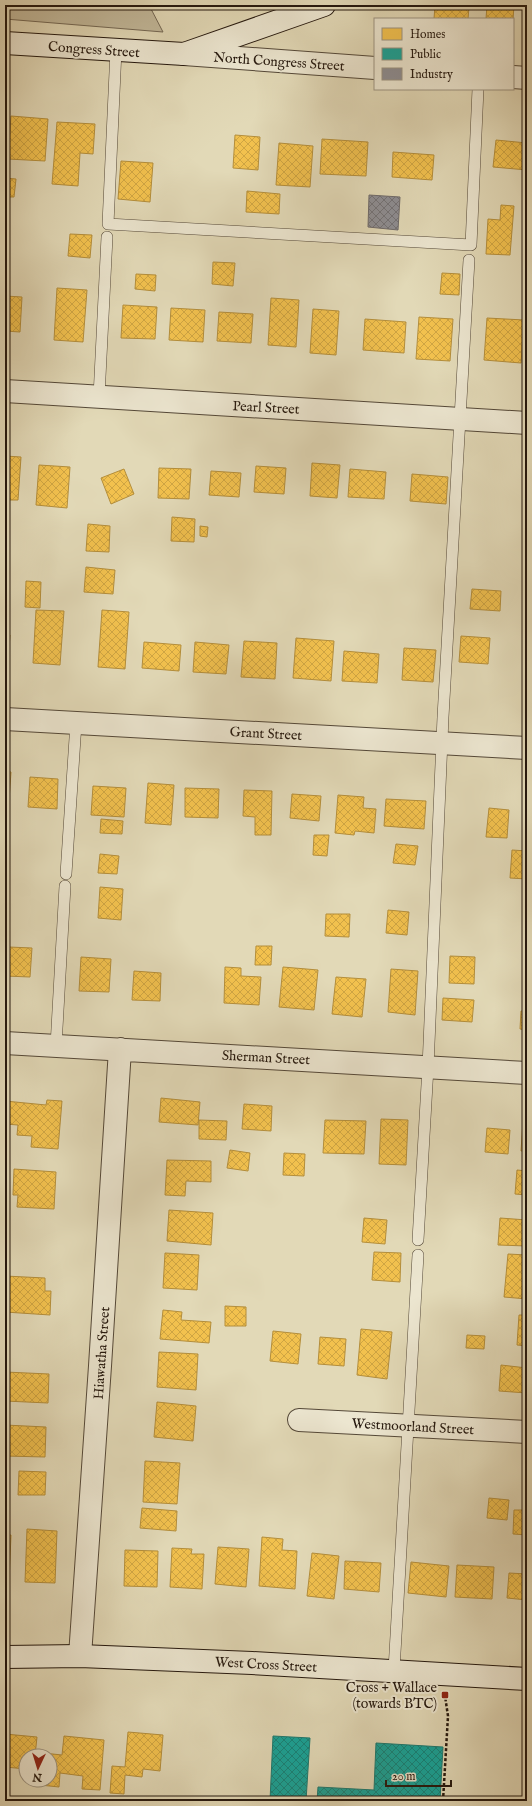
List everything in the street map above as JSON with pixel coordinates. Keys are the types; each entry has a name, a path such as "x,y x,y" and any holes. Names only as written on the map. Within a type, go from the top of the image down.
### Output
{"street":[{"path":"184,54 324,5"},
{"name":"Congress Street","path":"5,43 184,54"},
{"name":"North Congress Street","path":"184,54 374,68"},
{"path":"514,77 527,78"},
{"name":"Pearl Street","path":"5,391 527,423"},
{"name":"Grant Street","path":"5,719 527,748"},
{"name":"Sherman Street","path":"5,1043 527,1073"},
{"name":"Hiawatha Street","path":"80,1656 120,1049"},
{"name":"Westmoorland Street","path":"299,1420 527,1432"},
{"name":"West Cross Street","path":"5,1657 80,1656 394,1670 527,1679"}],"lane":[{"path":"116,50 108,224 470,245 478,90"},
{"path":"99,396 108,237"},
{"path":"418,1240 428,1067 442,743 470,260"},
{"path":"66,874 76,723"},
{"path":"56,1046 65,886"},
{"path":"394,1670 418,1255"}],"path":[{"path":"443,1801 448,1716 445,1695"}],"shaded area":[{"path":"5,5 149,5 163,32 5,19"}],"building: Homes":[{"path":"435,5 469,7 468,18 434,18"},
{"path":"487,5 514,5 513,18 486,18"},
{"path":"11,116 48,119 45,161 8,159"},
{"path":"57,122 95,124 93,154 80,153 78,186 52,184"},
{"path":"235,135 260,137 258,170 233,168"},
{"path":"322,139 368,142 366,176 320,174"},
{"path":"496,140 527,143 527,170 493,167"},
{"path":"279,143 313,146 310,187 276,185"},
{"path":"393,152 434,155 432,180 392,177"},
{"path":"121,161 153,163 150,202 118,199"},
{"path":"5,178 16,179 14,197 5,197"},
{"path":"247,191 280,194 279,214 246,212"},
{"path":"501,205 514,206 510,255 486,254 488,219 500,220"},
{"path":"70,234 92,235 90,258 68,256"},
{"path":"213,262 235,263 233,286 212,284"},
{"path":"442,273 460,274 459,295 440,294"},
{"path":"136,274 156,275 155,291 135,289"},
{"path":"57,288 87,290 83,342 54,340"},
{"path":"5,296 22,297 20,332 5,331"},
{"path":"271,298 299,300 296,347 268,345"},
{"path":"123,305 157,307 155,339 121,338"},
{"path":"171,308 205,310 203,342 169,340"},
{"path":"313,309 339,311 336,355 310,353"},
{"path":"219,312 253,314 251,343 217,341"},
{"path":"419,317 453,319 450,361 416,359"},
{"path":"487,318 524,320 521,363 484,360"},
{"path":"365,319 406,322 404,353 363,350"},
{"path":"5,456 21,457 18,500 5,500"},
{"path":"312,463 340,465 337,498 310,496"},
{"path":"39,465 70,467 67,508 36,505"},
{"path":"256,466 286,468 284,494 254,492"},
{"path":"159,468 191,469 189,499 158,498"},
{"path":"124,469 134,494 111,504 101,478"},
{"path":"350,469 386,472 384,499 348,497"},
{"path":"211,471 241,473 239,497 209,495"},
{"path":"412,474 448,477 446,504 410,501"},
{"path":"172,517 195,519 194,542 171,541"},
{"path":"88,524 110,526 109,552 86,551"},
{"path":"200,526 208,527 207,537 200,536"},
{"path":"86,567 115,570 113,594 84,592"},
{"path":"26,581 41,582 40,608 25,607"},
{"path":"472,589 501,591 500,611 470,609"},
{"path":"36,610 64,611 60,665 33,663"},
{"path":"102,610 129,612 125,669 98,667"},
{"path":"5,635 10,635 8,661 5,661"},
{"path":"461,636 490,638 488,664 459,662"},
{"path":"296,638 334,641 331,681 293,678"},
{"path":"244,641 277,643 275,679 241,677"},
{"path":"144,642 181,645 179,671 142,668"},
{"path":"195,642 229,645 226,674 193,672"},
{"path":"404,648 436,650 433,682 402,680"},
{"path":"344,651 379,654 377,683 342,681"},
{"path":"5,771 11,772 8,815 5,815"},
{"path":"30,777 58,779 57,809 28,807"},
{"path":"148,783 174,785 171,825 145,823"},
{"path":"93,786 126,788 124,817 91,815"},
{"path":"185,788 219,789 218,818 185,817"},
{"path":"244,790 272,791 271,835 255,835 255,817 243,816"},
{"path":"292,794 321,796 319,821 290,818"},
{"path":"338,795 364,797 363,808 376,809 374,833 355,831 354,835 335,833"},
{"path":"527,795 527,820 526,820"},
{"path":"386,799 426,801 424,829 384,826"},
{"path":"489,808 509,810 507,838 486,837"},
{"path":"101,819 123,821 122,834 100,833"},
{"path":"314,835 329,835 327,856 313,855"},
{"path":"396,844 418,846 415,865 393,863"},
{"path":"512,850 527,851 527,879 510,878"},
{"path":"100,854 119,856 117,874 98,873"},
{"path":"100,887 123,889 121,920 98,918"},
{"path":"388,910 409,912 407,935 386,933"},
{"path":"326,914 350,914 349,937 325,936"},
{"path":"5,936 9,936 9,947 32,948 30,977 5,976"},
{"path":"256,946 272,946 271,965 255,965"},
{"path":"450,956 475,957 474,984 449,983"},
{"path":"81,957 111,959 109,992 79,991"},
{"path":"225,967 241,968 241,976 261,977 259,1005 224,1003"},
{"path":"283,967 318,970 314,1010 279,1007"},
{"path":"391,969 418,971 415,1015 388,1012"},
{"path":"134,971 161,973 160,1001 132,1000"},
{"path":"336,977 366,979 362,1017 332,1014"},
{"path":"443,998 474,1000 472,1022 442,1020"},
{"path":"521,1011 527,1011 527,1030 520,1029"},
{"path":"161,1098 200,1102 198,1125 159,1122"},
{"path":"47,1100 62,1101 58,1149 31,1147 32,1136 17,1135 18,1125 5,1124 5,1101 46,1105"},
{"path":"244,1104 272,1106 271,1131 242,1129"},
{"path":"381,1119 408,1120 406,1165 379,1164"},
{"path":"199,1120 227,1121 226,1140 199,1139"},
{"path":"325,1120 366,1121 364,1154 323,1153"},
{"path":"523,1121 527,1122 527,1151 521,1151"},
{"path":"487,1128 510,1130 508,1154 485,1152"},
{"path":"230,1150 250,1153 248,1171 227,1168"},
{"path":"284,1153 305,1154 304,1176 283,1175"},
{"path":"167,1160 211,1161 211,1182 186,1181 185,1196 165,1195"},
{"path":"14,1169 56,1172 54,1209 17,1207 18,1195 13,1195"},
{"path":"517,1170 527,1171 527,1195 515,1194"},
{"path":"169,1210 213,1213 211,1245 167,1241"},
{"path":"364,1218 387,1220 385,1244 362,1242"},
{"path":"500,1218 527,1220 527,1246 498,1245"},
{"path":"374,1252 401,1253 400,1282 372,1280"},
{"path":"165,1253 199,1255 197,1290 163,1288"},
{"path":"508,1254 527,1255 527,1299 504,1297"},
{"path":"5,1276 45,1278 45,1291 51,1291 50,1315 5,1312"},
{"path":"225,1306 246,1307 246,1326 225,1326"},
{"path":"163,1310 182,1312 181,1320 211,1322 209,1343 160,1339"},
{"path":"519,1315 527,1315 527,1346 517,1345"},
{"path":"361,1329 392,1332 387,1379 357,1375"},
{"path":"273,1331 301,1334 298,1364 270,1361"},
{"path":"467,1335 485,1336 484,1349 466,1348"},
{"path":"320,1337 346,1339 344,1366 318,1364"},
{"path":"159,1352 198,1354 196,1390 157,1387"},
{"path":"501,1365 527,1368 527,1393 499,1391"},
{"path":"5,1372 49,1374 48,1403 5,1401"},
{"path":"157,1402 196,1406 193,1441 154,1437"},
{"path":"5,1425 46,1427 45,1457 5,1456"},
{"path":"145,1461 180,1463 177,1504 143,1502"},
{"path":"19,1471 46,1472 45,1495 18,1495"},
{"path":"489,1498 509,1500 507,1520 487,1518"},
{"path":"142,1508 177,1511 176,1531 140,1528"},
{"path":"514,1510 527,1510 527,1535 513,1534"},
{"path":"27,1529 57,1531 55,1583 25,1582"},
{"path":"5,1535 11,1535 9,1582 5,1582"},
{"path":"262,1537 283,1539 282,1550 297,1551 295,1589 259,1586"},
{"path":"218,1547 249,1549 246,1587 215,1584"},
{"path":"172,1548 192,1549 191,1554 204,1554 202,1589 170,1587"},
{"path":"125,1550 158,1551 157,1587 124,1586"},
{"path":"312,1553 339,1556 334,1599 307,1596"},
{"path":"345,1561 381,1563 379,1592 344,1589"},
{"path":"411,1562 449,1566 446,1597 408,1593"},
{"path":"457,1565 494,1567 492,1599 455,1597"},
{"path":"509,1573 527,1574 527,1600 507,1598"},
{"path":"128,1732 163,1735 160,1771 143,1769 142,1777 125,1775 124,1794 110,1793 112,1766 125,1767"},
{"path":"5,1734 37,1737 36,1748 18,1748 18,1768 5,1767"},
{"path":"64,1736 104,1740 100,1790 82,1789 83,1776 60,1773 58,1787 58,1755 62,1755"}],"building: Public":[{"path":"273,1736 310,1738 306,1801 270,1801"},
{"path":"376,1743 443,1747 440,1801 317,1801 318,1787 374,1790"}],"building: Industry":[{"path":"369,195 400,197 398,230 368,227"}],"place":[{"name":"Cross + Wallace (towards BTC)","path":"445,1695"}]}
